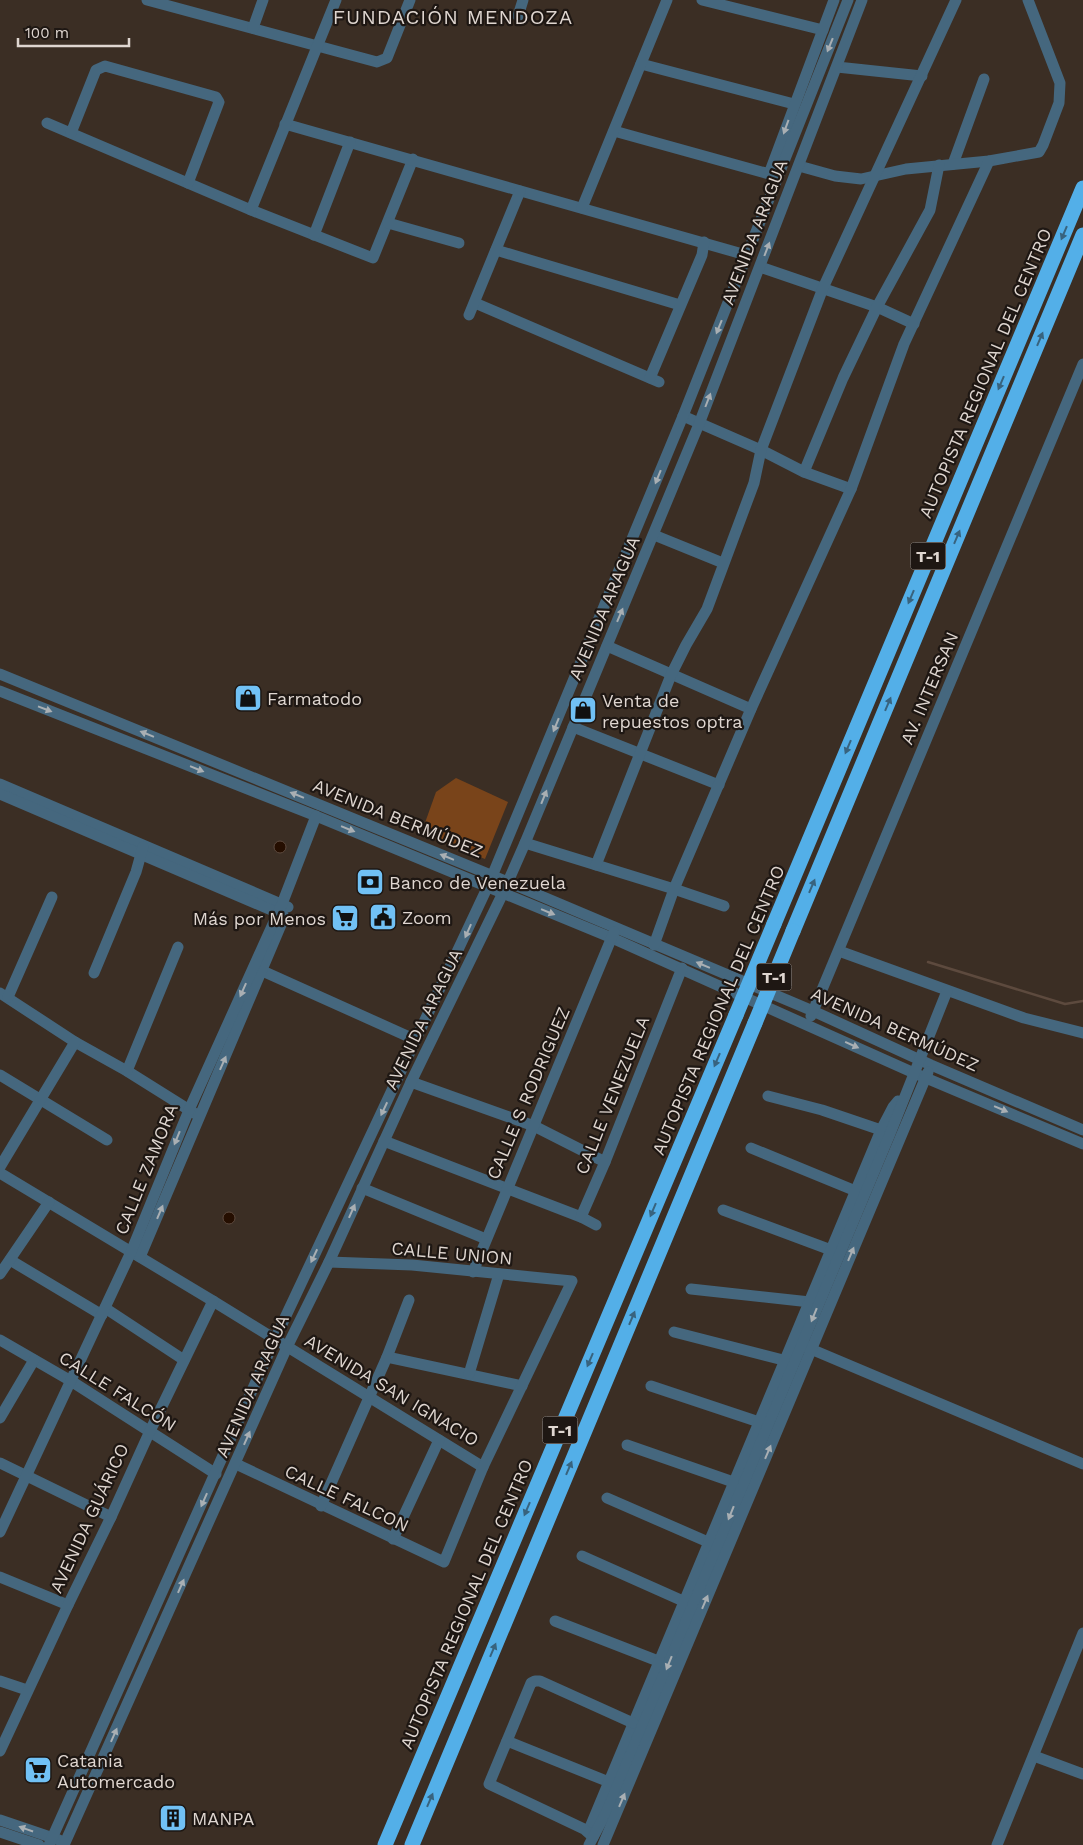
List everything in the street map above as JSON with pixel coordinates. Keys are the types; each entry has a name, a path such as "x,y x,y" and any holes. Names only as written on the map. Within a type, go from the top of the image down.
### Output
{"highway":[{"name":"AUTOPISTA REGIONAL DEL CENTRO","path":"385,1845 736,1016 1083,188"},
{"name":"AUTOPISTA REGIONAL DEL CENTRO","path":"412,1845 1083,234"}],"street":[{"path":"147,0 191,6 253,28 377,62 388,58 410,0"},
{"path":"253,28 264,0"},
{"path":"251,210 336,0"},
{"path":"518,16 523,0"},
{"path":"582,208 667,0"},
{"path":"702,0 823,30"},
{"path":"614,131 769,174 834,0"},
{"name":"AVENIDA ARAGUA","path":"51,1842 275,1339 490,881 683,416 848,0"},
{"name":"AVENIDA ARAGUA","path":"64,1844 287,1347 525,843 699,424 862,0"},
{"path":"596,865 672,675 686,645 707,609 754,483 761,450 823,288 956,0"},
{"path":"799,166 846,178 861,179 939,165 989,161 1039,152 1058,103 1060,83 1028,0"},
{"path":"641,64 794,104"},
{"path":"71,133 96,70 105,66 216,97 219,102 188,183"},
{"path":"837,66 922,76"},
{"path":"953,164 984,79"},
{"path":"47,123 251,210 373,258 413,159"},
{"path":"285,124 704,242 746,256"},
{"path":"314,235 350,142"},
{"path":"654,945 674,889 751,709 851,488 904,344 989,161"},
{"path":"804,472 843,378 876,307 930,210 939,165"},
{"path":"469,315 520,191"},
{"path":"388,223 459,243"},
{"path":"474,303 655,380 680,305 702,255 704,242"},
{"path":"496,250 680,305"},
{"path":"760,267 876,307 914,324"},
{"name":"AV. INTERSAN","path":"807,1024 1083,364"},
{"path":"683,416 761,450 804,472 851,488"},
{"path":"654,535 723,563"},
{"path":"607,646 751,709"},
{"name":"AVENIDA BERMÚDEZ","path":"0,674 179,747 490,881 503,893 614,933 654,945 813,1011 931,1065 1083,1130"},
{"name":"AVENIDA BERMÚDEZ","path":"0,691 320,817 490,881 508,882 682,968 920,1075 1083,1144"},
{"path":"573,728 719,785"},
{"path":"174,760 179,747"},
{"path":"0,784 142,850"},
{"path":"0,794 142,850 283,910"},
{"name":"CALLE ZAMORA","path":"0,1532 104,1312 136,1254 200,1116 320,817"},
{"path":"525,843 724,906"},
{"path":"94,973 136,872 142,850"},
{"path":"52,896 4,995 75,1042 127,1071 200,1116"},
{"name":"CALLE S RODRIGUEZ","path":"473,1272 614,933"},
{"path":"127,1071 178,947"},
{"path":"839,950 1024,1018 1083,1033"},
{"name":"CALLE VENEZUELA","path":"581,1217 605,1162 682,968"},
{"path":"258,969 416,1040"},
{"name":"CALLE ZAMORA","path":"136,1254 189,1110 258,969"},
{"path":"633,1723 540,1681 535,1681 531,1683 489,1784 603,1845 795,1363 920,1075 918,1059 947,991"},
{"path":"0,1167 75,1042"},
{"path":"802,1346 810,1302 831,1250 904,1098 920,1075 931,1065"},
{"path":"0,1075 107,1140"},
{"path":"411,1082 534,1126 605,1162"},
{"path":"768,1096 822,1110 881,1130"},
{"path":"802,1346 860,1193 881,1130 892,1107 904,1098"},
{"path":"384,1141 508,1188 581,1217 596,1225"},
{"path":"751,1148 860,1193"},
{"name":"AVENIDA SAN IGNACIO","path":"0,1173 212,1300 484,1467"},
{"path":"362,1188 486,1239"},
{"path":"0,1274 6,1261 49,1202"},
{"path":"723,1210 831,1250"},
{"path":"6,1261 104,1312 184,1360"},
{"name":"CALLE UNION","path":"328,1262 412,1265 572,1281 522,1386"},
{"path":"469,1374 499,1274"},
{"path":"691,1289 810,1302"},
{"name":"AVENIDA GUÁRICO","path":"0,1751 27,1690 111,1517 212,1300"},
{"path":"321,1506 387,1357 409,1300"},
{"path":"674,1332 795,1363"},
{"name":"CALLE FALCÓN","path":"0,1340 71,1381 216,1474"},
{"path":"802,1346 1083,1464"},
{"path":"387,1357 522,1386 484,1467"},
{"path":"0,1418 34,1360"},
{"path":"590,1838 610,1803 738,1484 759,1422 795,1363"},
{"path":"590,1838 633,1723 708,1542 738,1484 795,1363"},
{"path":"651,1386 759,1422"},
{"path":"393,1539 440,1440"},
{"path":"628,1445 738,1484"},
{"path":"0,1463 111,1517"},
{"name":"CALLE FALCON","path":"236,1464 321,1506 444,1562 484,1467"},
{"path":"607,1498 708,1542"},
{"path":"582,1556 683,1601"},
{"path":"0,1578 68,1605"},
{"path":"555,1621 658,1661"},
{"path":"1001,1844 1083,1633"},
{"path":"0,1681 27,1690"},
{"path":"507,1741 610,1782"},
{"path":"1034,1756 1083,1774"},
{"path":"0,1820 51,1842 64,1844"},
{"path":"0,1832 25,1842 39,1845"}],"shaded area":[{"path":"456,778 508,802 485,859 421,834 436,792"},
{"path":"280,841 286,847 280,853 274,847"},
{"path":"227,1212 231,1212 235,1218 231,1224 227,1224 223,1220 223,1216"}],"waterway":[{"path":"928,962 1065,1004 1083,1001"}],"place":[{"name":"Farmatodo","path":"248,698"},
{"name":"Venta de repuestos optra","path":"583,710"},
{"name":"Banco de Venezuela","path":"370,882"},
{"name":"Zoom","path":"383,917"},
{"name":"Más por Menos","path":"345,918"},
{"name":"Catania Automercado","path":"38,1770"},
{"name":"MANPA","path":"173,1818"}],"district":[{"name":"FUNDACIÓN MENDOZA","path":"453,17"}]}
